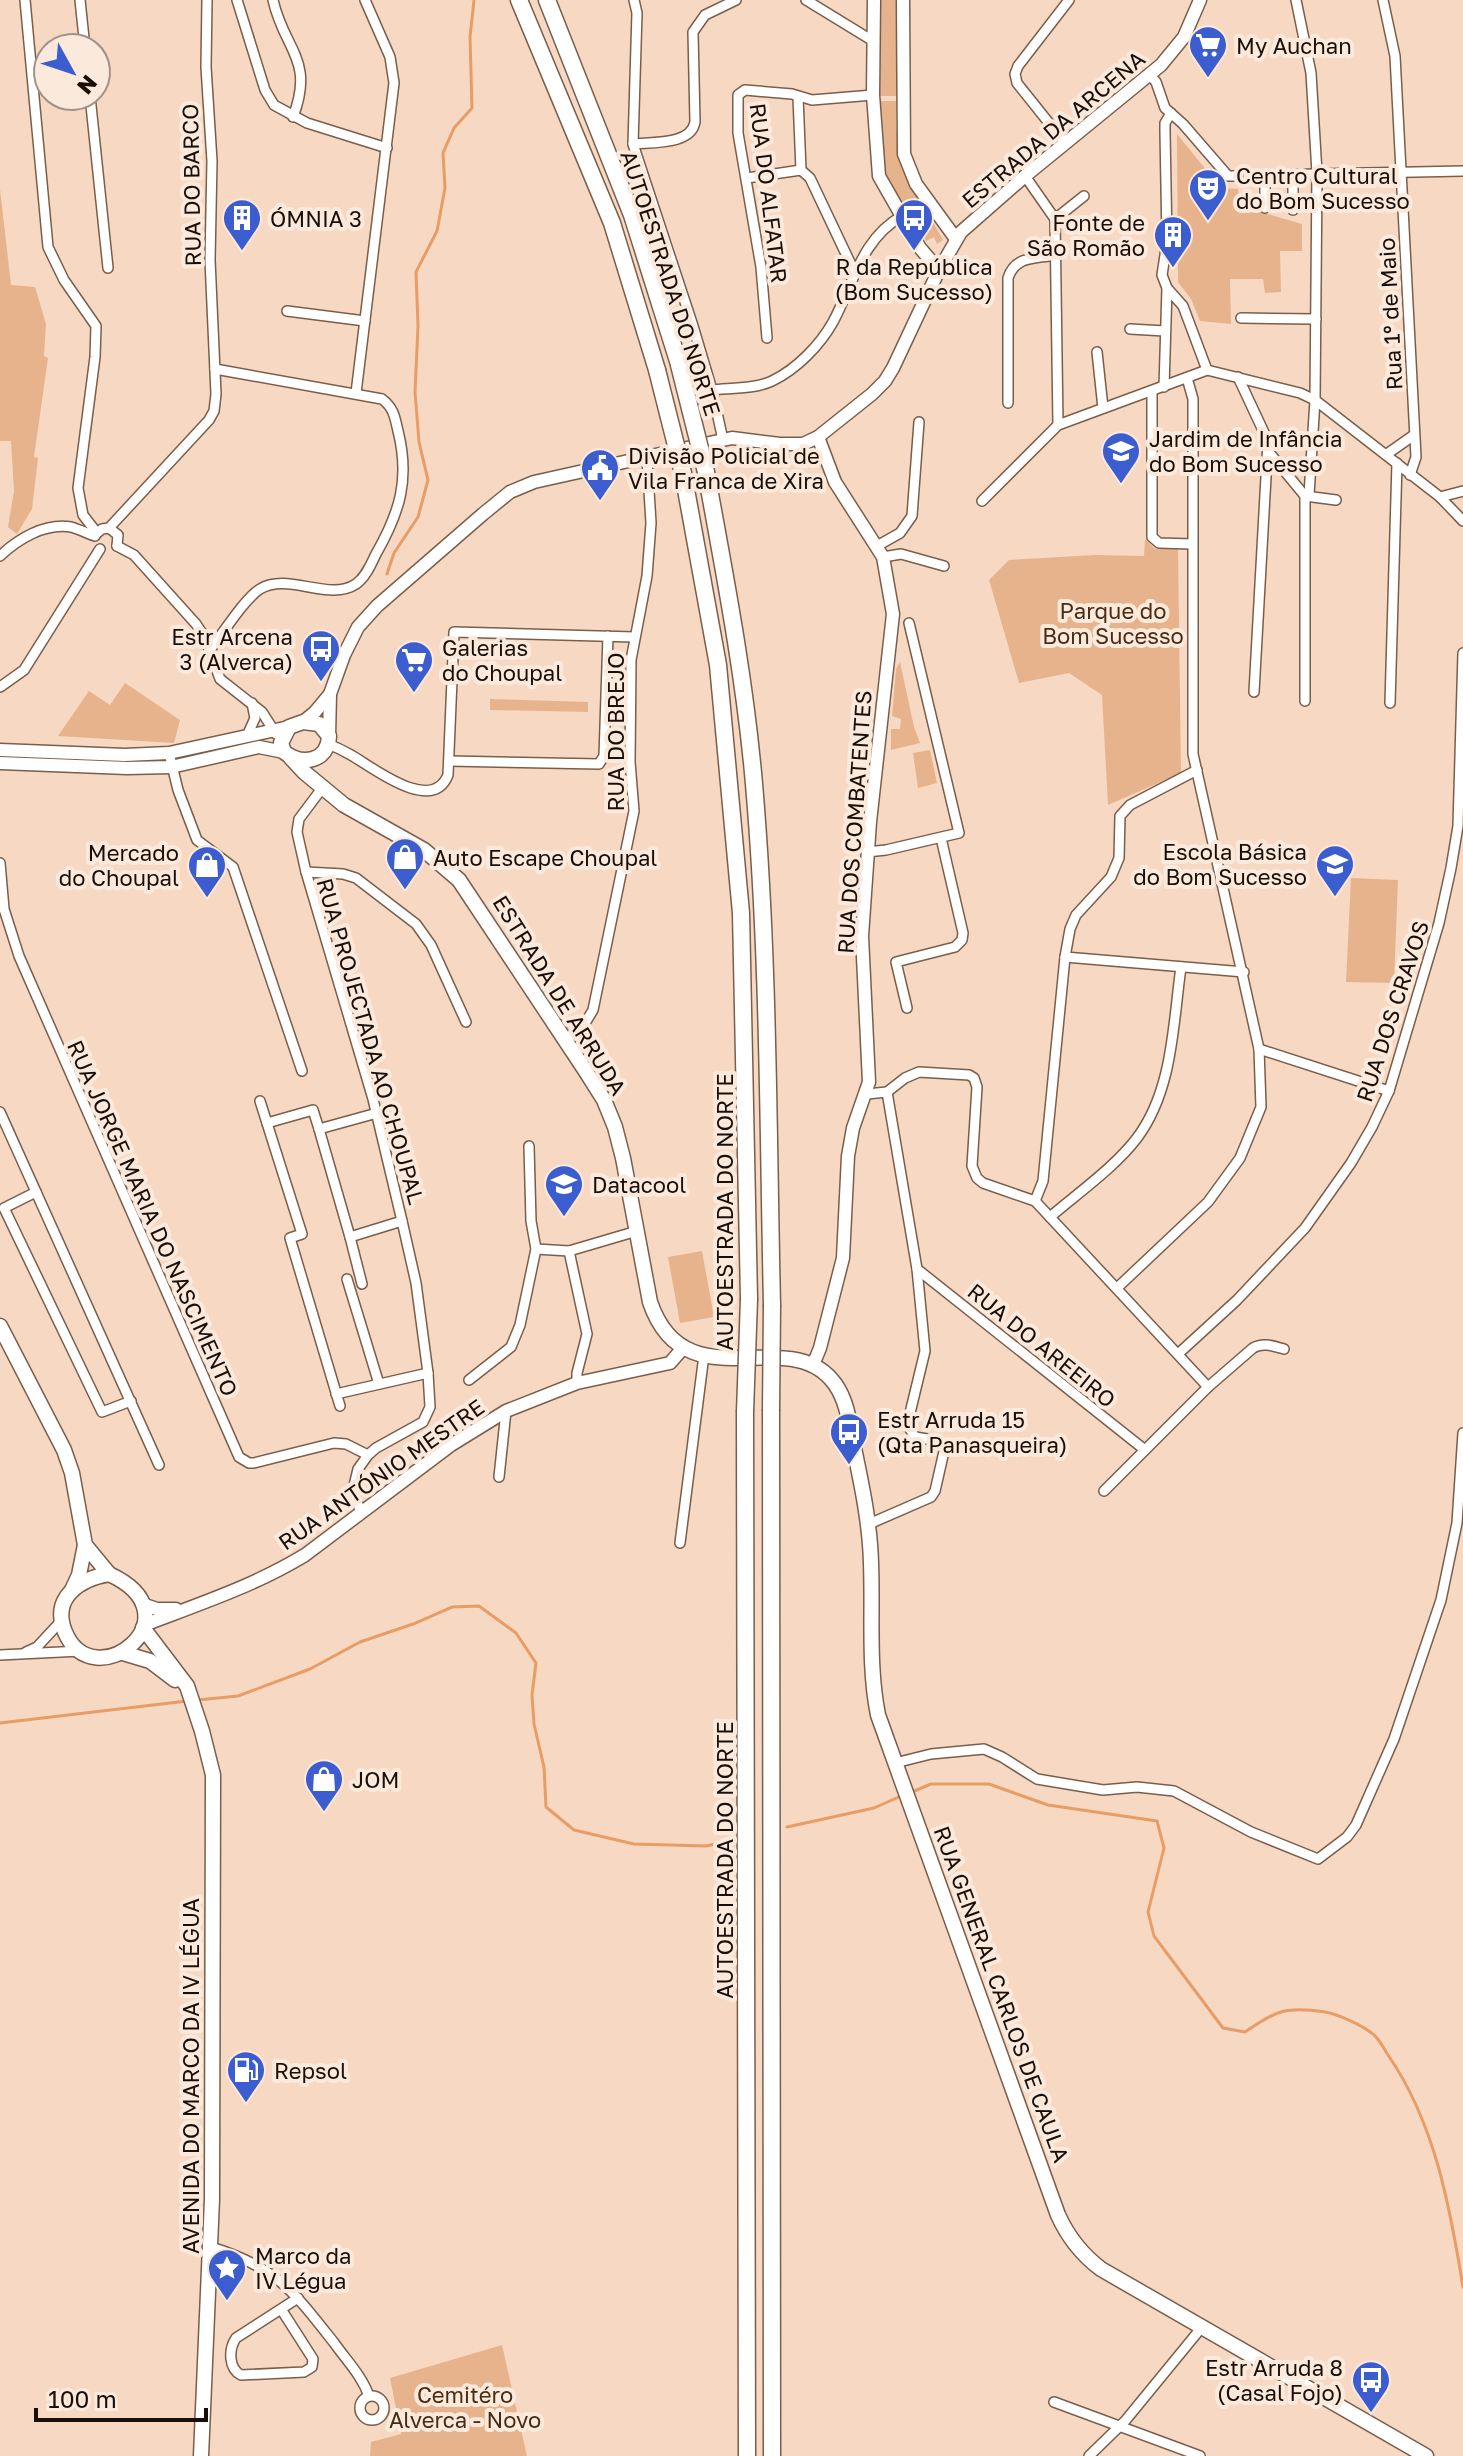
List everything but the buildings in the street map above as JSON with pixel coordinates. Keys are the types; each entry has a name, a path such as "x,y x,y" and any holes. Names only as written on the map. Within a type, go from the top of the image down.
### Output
{"highway":[{"name":"AUTOESTRADA DO NORTE","path":"519,0 612,223 657,370 683,473 718,665 741,913 749,1299 745,1412 747,2456"},
{"name":"AUTOESTRADA DO NORTE","path":"547,0 632,215 678,361 706,472 741,662 754,783 763,928 772,1305 772,2456"}],"main road":[{"path":"323,787 320,775 327,744 319,724 296,724 282,746 306,761 327,744"},
{"name":"ESTRADA DE ARRUDA","path":"282,746 304,772 344,805 424,850 459,880 565,1040 604,1100 615,1127 653,1313 664,1332 683,1348 704,1355 794,1359 813,1365"},
{"path":"0,1326 64,1450 72,1473 85,1545 79,1575 63,1609 62,1620 68,1638 81,1651 102,1658 123,1653 139,1638 143,1626 142,1604 136,1592 127,1583 109,1574 85,1545"},
{"name":"RUA GENERAL CARLOS DE CAULA","path":"813,1365 828,1375 842,1395 869,1524 874,1691 881,1724 1064,2227 1075,2245 1096,2265 1426,2456"},
{"path":"72,1590 91,1577 109,1574"},
{"name":"AVENIDA DO MARCO DA IV LÉGUA","path":"143,1626 180,1675 193,1704 213,1775 211,2247 201,2456"},
{"name":"AVENIDA DO MARCO DA IV LÉGUA","path":"123,1653 159,1666 173,1678 193,1704"}],"street":[{"path":"25,0 48,247 64,280 96,326 95,357 78,488 83,515 96,534 96,544 107,551 117,546"},
{"path":"80,0 83,32"},
{"name":"RUA DO BARCO","path":"109,528 214,411 207,0"},
{"path":"237,0 269,100 293,117 387,148"},
{"path":"273,0 301,71 299,102 293,117"},
{"path":"356,393 393,99 390,57 365,0"},
{"path":"634,0 637,13 633,144 712,390 723,440"},
{"path":"633,144 683,138 692,132 695,122 693,32 705,15 736,0"},
{"path":"806,0 873,41"},
{"path":"874,0 873,95 879,176 920,248 939,270"},
{"path":"903,0 904,154 916,184 956,239"},
{"path":"1065,143 1017,83 1015,74 1069,0"},
{"name":"ESTRADA DA ARCENA","path":"818,437 885,381 956,239 976,217 1161,65 1184,37 1200,0"},
{"path":"1296,0 1311,73 1317,173 1315,400 1309,495 1305,496"},
{"name":"Rua 1º de Maio","path":"1383,0 1395,56 1416,457 1410,475"},
{"path":"1150,75 1162,104 1228,176 1238,176"},
{"name":"RUA DO ALFATAR","path":"767,338 761,267 738,133 738,95 745,90 792,94 812,100 873,95"},
{"path":"798,97 801,170 810,178 855,273"},
{"path":"92,112 108,268"},
{"path":"1171,113 1165,123 1167,242 1162,275 1167,288 1183,306 1207,370"},
{"path":"747,178 801,170"},
{"path":"1265,208 1265,175 1463,171"},
{"path":"1293,174 1293,210"},
{"path":"1025,176 1055,219 1058,425"},
{"path":"1055,219 1084,196"},
{"path":"712,390 772,381 807,356 834,321 855,273 882,229 902,216"},
{"path":"1008,403 1008,278 1014,264 1054,255"},
{"path":"1164,387 1167,288"},
{"path":"287,311 365,321"},
{"path":"1241,318 1316,319"},
{"path":"1130,329 1165,331"},
{"path":"1097,352 1103,408"},
{"path":"209,651 247,602 263,587 279,584 342,589 356,584 365,574 395,517 404,465 391,407 382,399 215,369"},
{"path":"982,501 1058,425 1207,370 1300,393 1315,400 1440,497 1463,521"},
{"path":"1238,377 1266,435 1268,451 1254,692"},
{"path":"1117,1288 1208,1202 1240,1158 1261,1107 1259,1049 1193,754 1193,399 1187,378"},
{"path":"1152,391 1152,537 1159,543 1192,544"},
{"path":"880,552 912,516 919,422"},
{"path":"1387,454 1414,435"},
{"path":"634,637 454,632 447,778 441,786 433,789 397,784 327,744 330,694 351,640 366,617 510,492 534,482 723,440 740,438 794,445 818,437"},
{"name":"RUA DOS COMBATENTES","path":"813,1365 843,1258 848,1156 859,1108 867,1094 869,1082 862,936 867,852 893,614 880,552 835,482 818,437"},
{"path":"1268,451 1305,496 1305,701"},
{"name":"RUA DO BREJO","path":"565,1040 584,1025 593,1010 632,824 635,797 630,762 630,690 634,637 647,576 651,523 647,458"},
{"path":"1390,703 1397,463"},
{"path":"1440,497 1463,491"},
{"path":"1305,496 1336,500"},
{"path":"0,556 28,535 47,528 70,527 96,534 109,528 118,535 117,546"},
{"path":"117,546 134,555 200,630 220,679 262,712 282,746"},
{"path":"0,687 24,670 100,549"},
{"path":"880,552 901,554 944,566"},
{"path":"867,852 959,833 909,623"},
{"path":"449,761 599,764 604,756 608,636"},
{"name":"RUA DOS CRAVOS","path":"1178,1354 1237,1300 1305,1228 1351,1163 1389,1091 1439,923 1454,854 1458,826 1463,653"},
{"path":"296,724 315,712 330,694"},
{"path":"247,736 255,718 252,703"},
{"path":"0,750 170,760 247,736 282,746"},
{"path":"0,763 127,768 282,746"},
{"path":"170,760 197,840 233,867 302,1071"},
{"path":"1035,1201 1043,1181 1070,929 1076,915 1111,877 1119,858 1120,816 1130,805 1197,770"},
{"name":"RUA PROJECTADA AO CHOUPAL","path":"323,787 297,824 297,832 377,1113 416,1283 428,1373 430,1407 423,1422 368,1455"},
{"path":"907,1008 896,962 955,947 963,936 941,838"},
{"name":"RUA JORGE MARIA DO NASCIMENTO","path":"0,863 4,909 19,956 239,1457 254,1463 340,1442 368,1455"},
{"path":"306,872 350,875 388,900 416,924 431,945 466,1022"},
{"path":"1065,957 1244,972"},
{"path":"1050,1217 1137,1138 1156,1103 1169,1061 1181,967"},
{"path":"1259,1049 1389,1091"},
{"path":"867,1094 887,1092 919,1072 969,1075 974,1078 977,1087 972,1166 980,1181 1035,1201 1208,1387"},
{"path":"869,1524 931,1497 945,1453 943,1443 919,1438 910,1429 910,1413 925,1351 917,1269 887,1092"},
{"path":"260,1101 302,1234 290,1238 340,1406"},
{"path":"267,1123 313,1110 362,1284"},
{"path":"0,1112 3,1127 36,1192 159,1465"},
{"path":"319,1129 377,1113"},
{"path":"469,1380 515,1343 520,1325 536,1249 531,1221 529,1146"},
{"path":"36,1192 4,1208 102,1412 131,1401"},
{"path":"350,1237 402,1221"},
{"path":"536,1249 569,1251 637,1231"},
{"path":"569,1251 587,1334 577,1383"},
{"name":"RUA DO AREEIRO","path":"917,1269 1145,1450"},
{"path":"347,1279 379,1384"},
{"path":"1104,1491 1208,1387 1259,1345 1284,1349"},
{"name":"RUA ANTÓNIO MESTRE","path":"143,1626 280,1570 305,1555 451,1445 506,1411 577,1383 664,1365 683,1348"},
{"path":"680,1543 704,1355"},
{"path":"336,1394 428,1373"},
{"path":"499,1477 506,1411"},
{"path":"895,1763 931,1754 984,1749 1037,1779 1103,1790 1137,1787 1174,1791 1251,1832 1318,1859 1347,1837 1356,1825 1394,1739 1441,1600 1458,1509 1463,1433"},
{"path":"361,1513 353,1490 354,1481 368,1455"},
{"path":"1452,1547 1463,1538"},
{"name":"RUA ANTÓNIO MESTRE","path":"142,1604 164,1610 191,1607"},
{"path":"22,1654 37,1647 62,1620"},
{"path":"0,1655 81,1651"},
{"path":"211,2247 252,2262 279,2280 298,2298 360,2377 369,2396"},
{"path":"281,2309 313,2359 312,2367 304,2372 241,2375 235,2372 231,2366 234,2341 281,2309 298,2298"},
{"path":"1089,2456 1119,2426 1202,2327"},
{"path":"1054,2402 1200,2456"}],"green space":[{"path":"879,0 900,0 898,96 878,96"},
{"path":"878,101 896,101 896,130 900,132 923,198 921,201 943,240 937,244 934,237 926,241 922,232 917,234 883,172"},
{"path":"1177,134 1221,188 1238,189 1240,206 1302,224 1302,251 1280,251 1281,292 1265,293 1263,279 1230,279 1231,324 1200,321 1191,299 1178,282"},
{"path":"0,189 11,285 35,287 46,324 44,356 48,358 34,457 38,458 32,509 17,534 8,527 14,491 11,441 0,441"},
{"name":"Parque do Bom Sucesso","path":"1145,539 1155,549 1178,549 1181,773 1108,805 1102,695 1069,673 1019,683 989,580 1009,560 1095,555 1144,556"},
{"path":"900,662 920,743 891,750 891,729 900,729 901,719 892,716 896,669"},
{"path":"125,683 180,720 174,743 58,736 89,691 110,705"},
{"path":"490,699 588,702 588,712 490,710"},
{"path":"930,750 937,783 918,788 913,753"},
{"path":"1351,878 1398,880 1394,983 1346,982"},
{"path":"702,1251 714,1317 680,1323 668,1257"},
{"name":"Cemitéro Alverca - Novo","path":"502,2345 527,2456 370,2456 371,2442 401,2434 390,2378"}],"waterway":[{"path":"387,574 394,553 418,517 428,480 419,442 415,392 418,326 416,272 437,231 445,188 443,153 454,128 472,108 470,37 474,0"},
{"path":"198,1700 238,1696 310,1669 360,1642 452,1607 479,1606 516,1633 536,1663 532,1695 534,1724 544,1767 546,1807 574,1830 634,1844 706,1846 730,1841"},
{"path":"0,1723 187,1701"},
{"path":"912,1792 931,1784 989,1784 1048,1805 1157,1821 1164,1848 1148,1912 1154,1936 1223,2028 1245,2032 1274,2014 1301,2010 1337,2015 1358,2024 1376,2037 1404,2081 1429,2137 1446,2196 1463,2287"},
{"path":"787,1827 874,1808 901,1796"}],"place":[{"name":"My Auchan","path":"1208,79"},
{"name":"Centro Cultural do Bom Sucesso","path":"1208,222"},
{"name":"ÓMNIA 3","path":"242,252"},
{"name":"R da República (Bom Sucesso)","path":"914,252"},
{"name":"Fonte de São Romão","path":"1173,269"},
{"name":"Jardim de Infância do Bom Sucesso","path":"1121,485"},
{"name":"Divisão Policial de Vila Franca de Xira","path":"600,502"},
{"name":"Estr Arcena 3 (Alverca)","path":"321,683"},
{"name":"Galerias do Choupal","path":"414,694"},
{"name":"Auto Escape Choupal","path":"405,891"},
{"name":"Escola Básica do Bom Sucesso","path":"1335,898"},
{"name":"Mercado do Choupal","path":"207,899"},
{"name":"Datacool","path":"564,1218"},
{"name":"Estr Arruda 15 (Qta Panasqueira)","path":"849,1466"},
{"name":"JOM","path":"324,1813"},
{"name":"Repsol","path":"246,2104"},
{"name":"Marco da IV Légua","path":"227,2302"},
{"name":"Estr Arruda 8 (Casal Fojo)","path":"1371,2414"}]}
